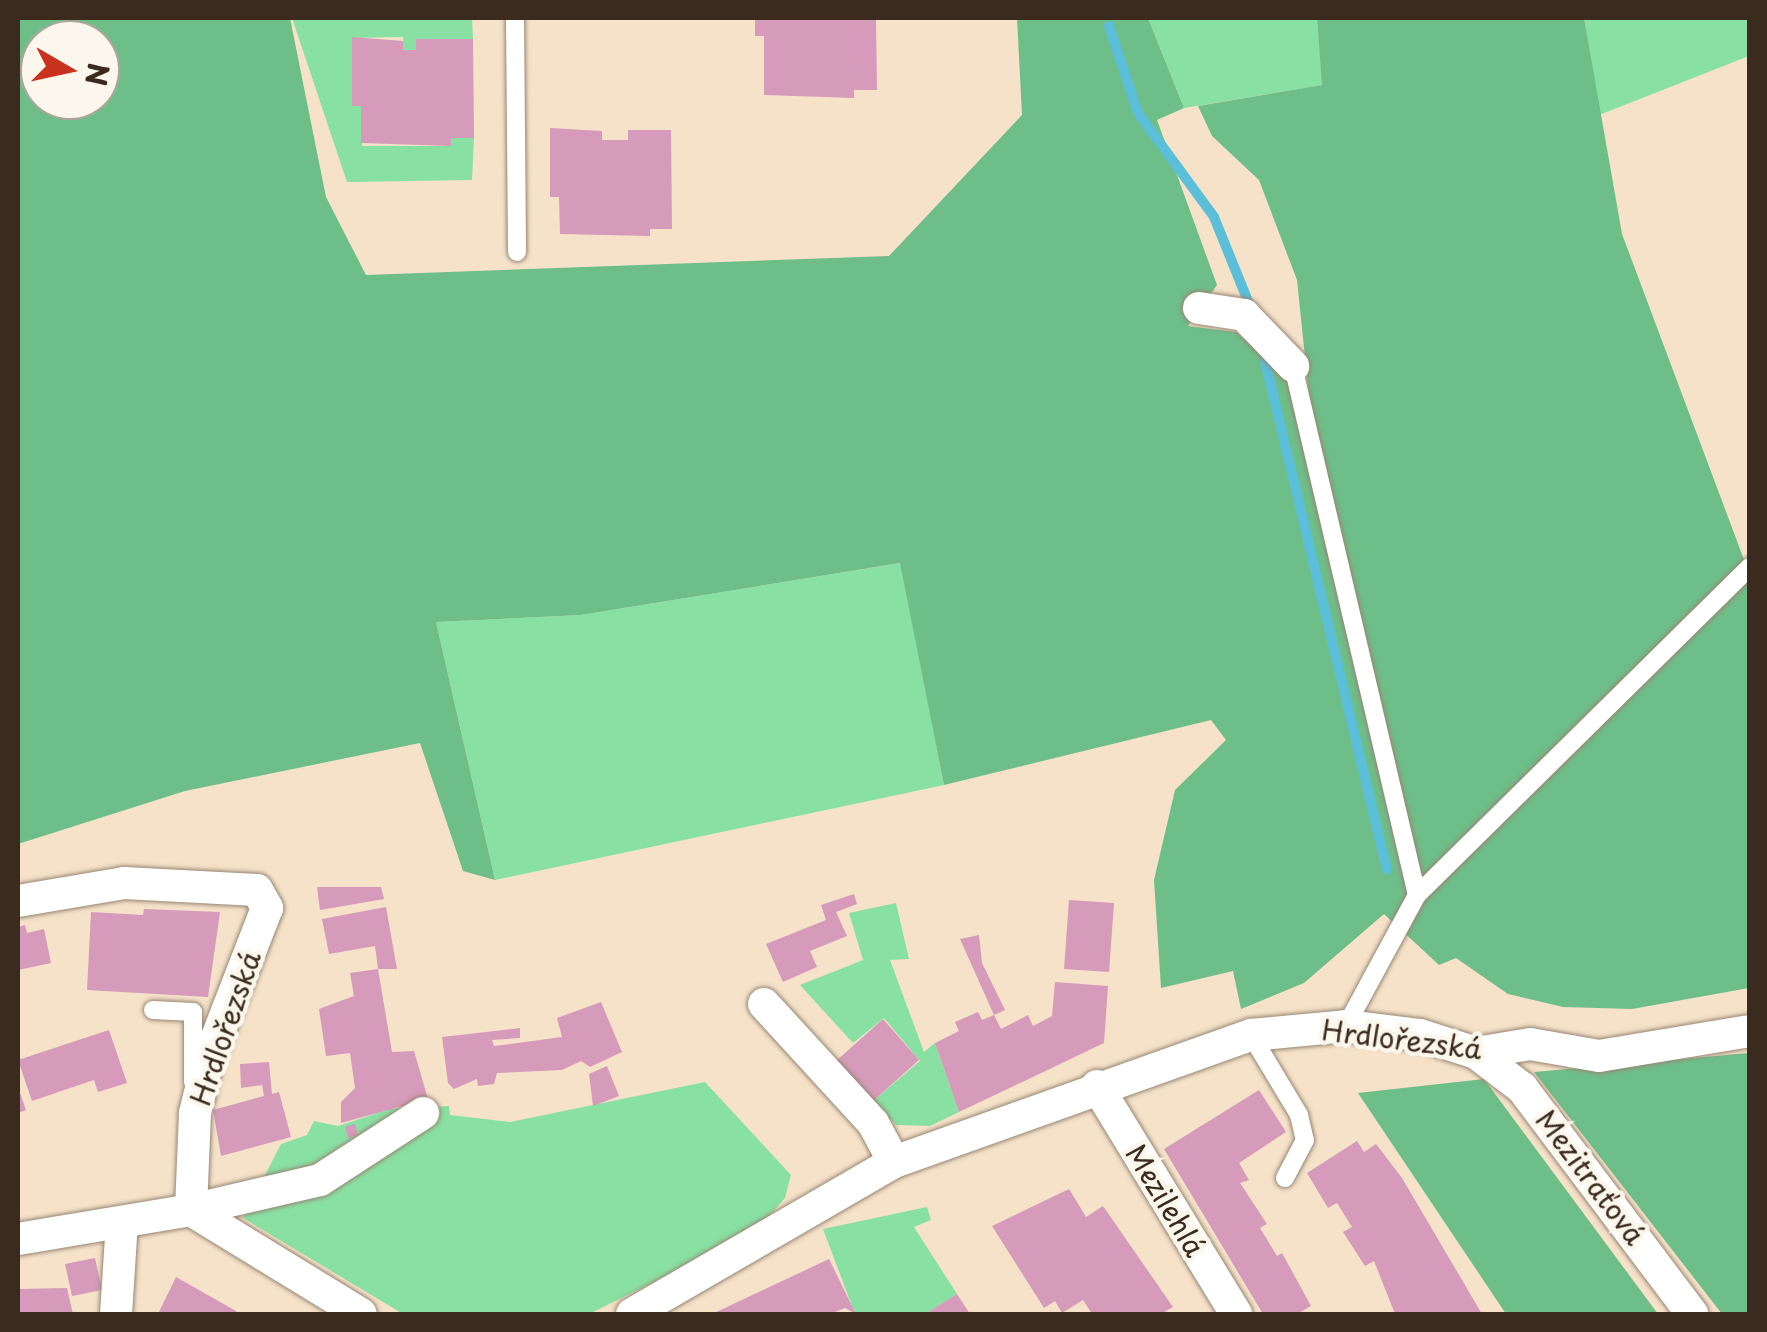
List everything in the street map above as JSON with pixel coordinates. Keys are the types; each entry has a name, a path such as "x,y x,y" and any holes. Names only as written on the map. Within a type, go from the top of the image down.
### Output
{"street":[{"path":"1199,308 1244,315 1294,366"},
{"name":"Hrdlořezská","path":"18,901 124,883 257,890 268,908 208,1060 195,1113 191,1210"},
{"path":"764,1004 873,1124 894,1162"},
{"name":"Hrdlořezská","path":"632,1314 894,1162 1097,1086 1251,1035 1346,1026 1420,1035 1476,1053 1530,1044 1599,1056 1750,1031"},
{"name":"Mezitraťová","path":"1476,1053 1522,1088 1692,1314"},
{"name":"Mezilehlá","path":"1097,1086 1236,1314"},
{"path":"18,1239 191,1210 320,1180 422,1113"},
{"path":"191,1210 361,1314"},
{"path":"116,1314 122,1222"}],"lane":[{"path":"515,18 517,252"},
{"path":"1294,366 1417,895"},
{"path":"1346,1026 1417,895 1750,566"},
{"path":"154,1010 193,1012 195,1113"},
{"path":"1251,1035 1299,1115 1305,1140 1284,1178"}],"green space":[{"path":"18,18 290,18 326,197 366,275 889,256 1022,115 1017,18 1148,18 1184,108 1157,120 1217,285 1188,326 1236,332 1309,396 1297,280 1259,180 1212,136 1198,106 1322,85 1317,18 1584,18 1622,234 1749,573 1749,988 1632,1009 1563,1007 1508,994 1456,958 1439,965 1384,914 1304,983 1241,1009 1233,971 1161,988 1154,880 1175,790 1226,740 1211,720 944,785 900,563 581,615 436,622 495,880 463,871 420,743 185,791 18,844"},
{"path":"292,18 472,18 473,39 417,39 416,50 403,50 403,37 352,38 352,106 361,106 362,146 450,146 451,138 474,138 472,180 347,182"},
{"path":"1148,18 1317,18 1323,85 1184,108"},
{"path":"1584,18 1749,18 1749,56 1599,115"},
{"path":"901,563 944,785 495,880 436,622 581,615"},
{"path":"896,903 909,959 890,960 924,1052 935,1043 959,1112 930,1126 896,1125 873,1101 920,1061 884,1018 853,1043 800,985 863,960 849,913"},
{"path":"1749,1053 1749,1314 1722,1314 1534,1072"},
{"path":"1484,1079 1658,1314 1506,1314 1358,1093"},
{"path":"705,1082 791,1175 785,1198 755,1232 589,1314 403,1314 243,1218 281,1144 307,1135 314,1121 338,1126 390,1109 449,1106 450,1115 510,1122"},
{"path":"927,1207 931,1220 914,1227 957,1294 925,1314 855,1314 823,1229"}],"building":[{"path":"755,18 876,18 877,90 854,90 854,98 764,95 764,36 755,36"},
{"path":"352,37 403,41 403,50 416,50 416,39 473,39 474,138 451,138 451,146 361,143 361,106 352,106"},
{"path":"550,128 602,131 602,140 628,140 628,130 671,130 672,229 650,229 650,236 560,234 559,197 550,197"},
{"path":"317,887 381,887 384,899 320,910"},
{"path":"854,894 857,904 836,912 847,936 810,951 817,967 783,982 766,944 826,920 821,905"},
{"path":"1069,900 1114,903 1109,972 1064,969"},
{"path":"386,907 397,969 378,969 375,946 329,954 322,919"},
{"path":"144,909 220,912 208,997 87,990 91,912 143,915"},
{"path":"25,925 27,933 44,929 51,963 18,970 18,927"},
{"path":"979,935 982,963 1005,1010 994,1015 960,939"},
{"path":"378,969 392,1052 414,1051 428,1099 341,1123 341,1102 355,1088 350,1053 326,1056 319,1009 354,996 350,973"},
{"path":"1055,982 1108,986 1104,1043 959,1112 935,1043 959,1031 955,1022 978,1012 982,1020 994,1015 1001,1029 1028,1015 1033,1026 1052,1016"},
{"path":"601,1002 622,1052 590,1067 581,1061 562,1070 497,1073 494,1084 478,1086 477,1079 454,1089 448,1083 442,1037 520,1028 520,1038 492,1040 494,1046 562,1037 557,1018"},
{"path":"883,1019 919,1060 872,1102 836,1061"},
{"path":"109,1030 127,1083 98,1092 94,1080 32,1101 18,1060"},
{"path":"269,1062 272,1094 279,1092 291,1137 221,1156 213,1110 264,1096 262,1085 241,1088 240,1064"},
{"path":"607,1066 619,1096 593,1106 589,1074"},
{"path":"18,1087 26,1110 18,1113"},
{"path":"1259,1090 1286,1132 1239,1163 1249,1180 1240,1183 1267,1224 1260,1228 1277,1256 1282,1253 1311,1306 1297,1314 1263,1314 1164,1149"},
{"path":"355,1124 358,1135 348,1138 345,1127"},
{"path":"1357,1141 1364,1152 1376,1144 1402,1178 1482,1314 1395,1314 1374,1261 1365,1266 1343,1232 1352,1227 1337,1203 1328,1208 1307,1173"},
{"path":"1069,1189 1086,1217 1103,1206 1173,1307 1161,1314 1092,1314 1083,1300 1062,1313 1055,1301 1044,1308 992,1226"},
{"path":"95,1258 102,1290 72,1296 65,1264"},
{"path":"829,1259 856,1314 845,1308 830,1314 712,1314"},
{"path":"176,1277 236,1311 240,1314 158,1314"},
{"path":"67,1288 73,1314 18,1314 18,1289"},
{"path":"957,1294 970,1314 925,1314"}],"waterway":[{"path":"1109,26 1138,113 1214,217 1252,311"},
{"path":"1265,361 1387,870"}]}
